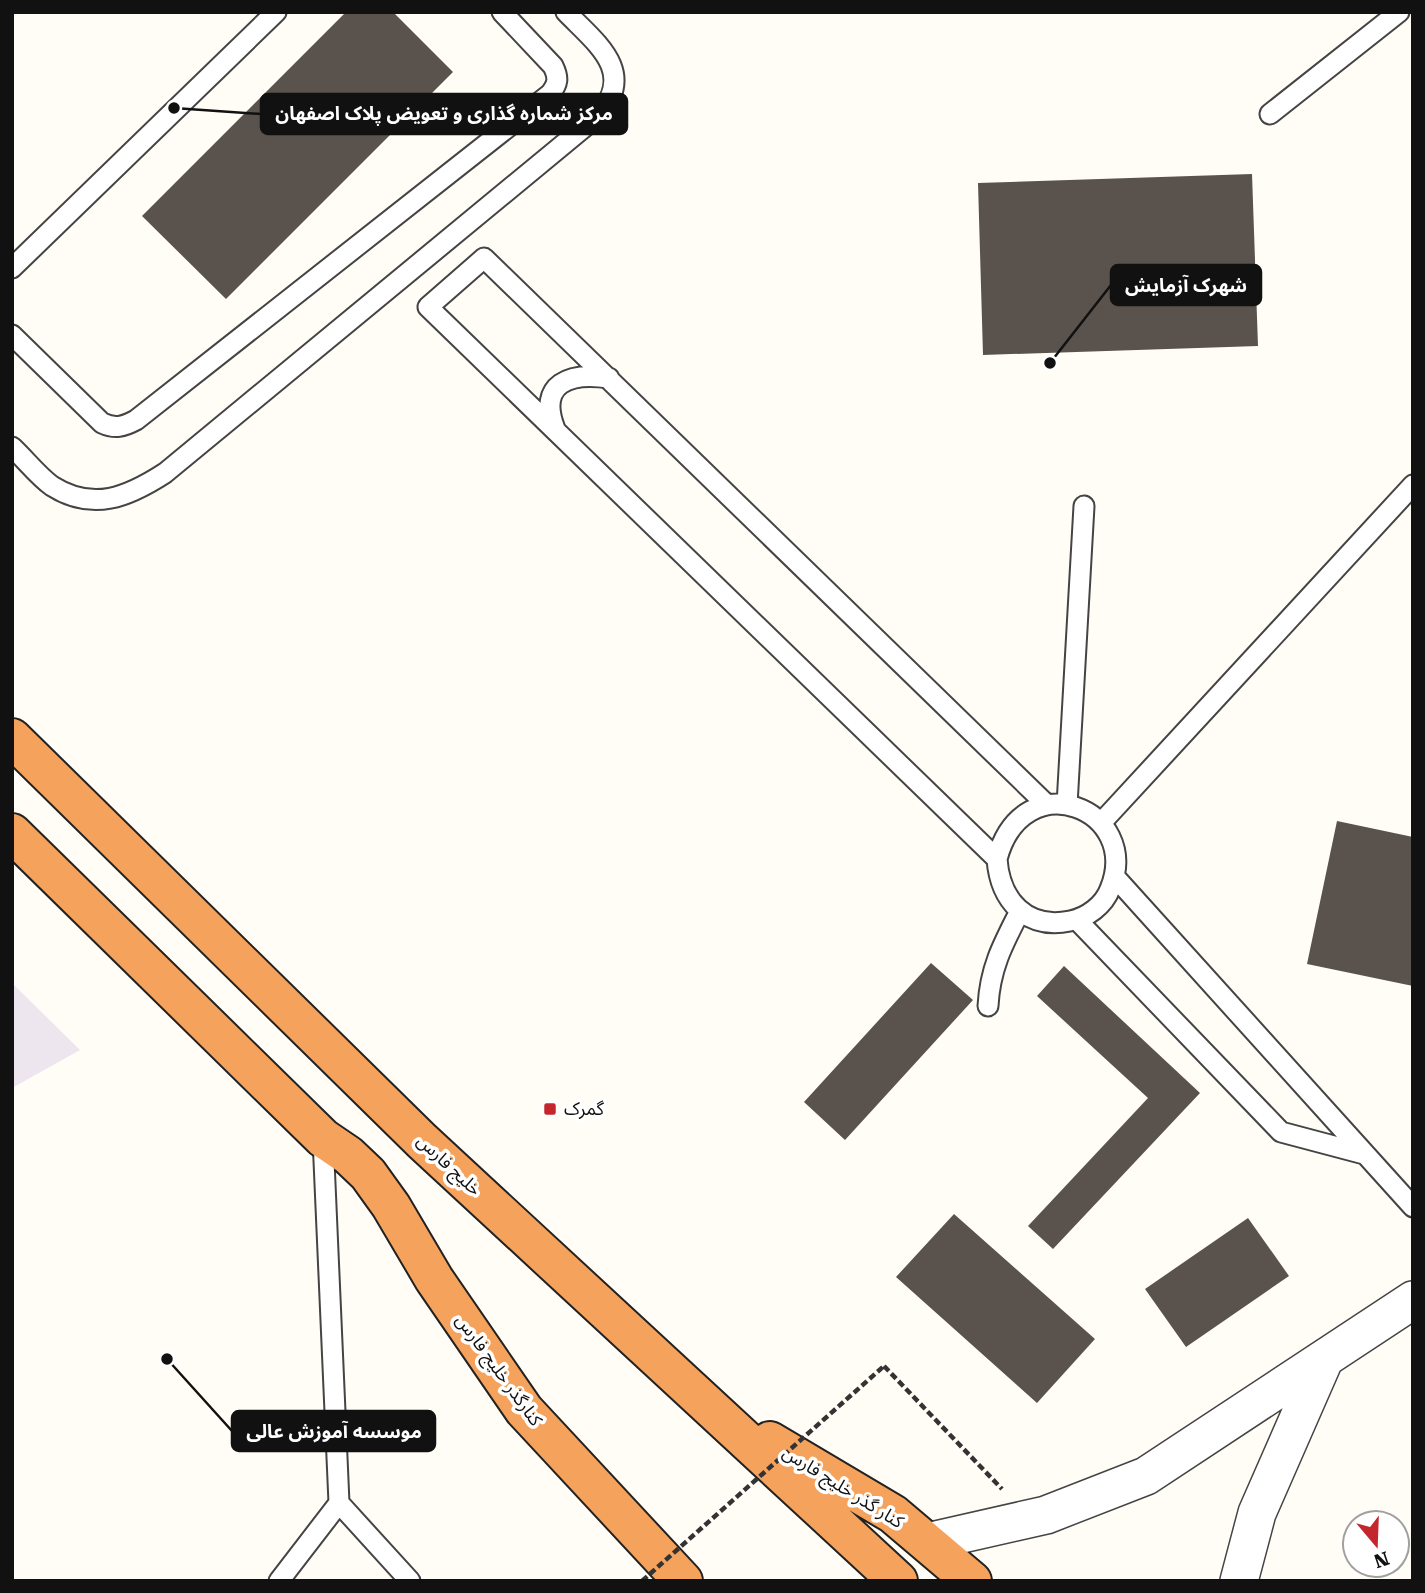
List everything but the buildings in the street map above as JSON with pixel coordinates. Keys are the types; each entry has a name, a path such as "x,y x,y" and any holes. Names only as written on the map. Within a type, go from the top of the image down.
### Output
{"highway":[{"name":"خلیج فارس","path":"12,738 422,1141 898,1581"},
{"path":"12,833 323,1138"},
{"name":"کنارگذر خلیج فارس","path":"323,1138 348,1155 368,1174 391,1206 434,1279 524,1410 683,1581"},
{"name":"کنار گذر خلیج فارس","path":"706,1404 893,1514 972,1581"}],"street":[{"path":"927,1542 1046,1515 1146,1476 1413,1300"},
{"path":"1239,1581 1257,1513 1324,1360"}],"lane":[{"path":"12,268 276,12"},
{"path":"12,335 102,423 112,427 124,427 136,420 550,94 557,86 558,76 554,66 502,12"},
{"path":"12,447 51,485 77,497 111,500 140,489 165,472 600,115 612,100 615,83 612,65 601,49 566,12"},
{"path":"1270,114 1399,12"},
{"path":"997,859 428,307 484,258 1057,805"},
{"path":"556,431 550,415 551,397 559,384 574,377 609,379"},
{"path":"1101,823 1413,485"},
{"path":"1057,805 1084,506"},
{"path":"1057,805 1086,811 1101,823 1111,839 1116,858 1115,877 1108,896 1095,910 1077,920 1058,923 1038,920 1020,911 1007,897 999,878 997,859 1002,839 1013,822 1029,811 1057,805"},
{"path":"1115,877 1413,1207"},
{"path":"988,1006 989,981 999,951 1020,911"},
{"path":"1077,920 1281,1132 1366,1155"},
{"path":"279,1581 339,1503 323,1138"},
{"path":"339,1503 411,1581"}],"path":[{"path":"642,1581 884,1366 1004,1491"}],"shaded area":[{"path":"12,983 80,1050 12,1088"}],"place":[{"name":"مرکز شماره گذاری و تعویض پلاک اصفهان","path":"174,108"},
{"name":"شهرک آزمایش","path":"1050,363"},
{"name":"گمرک","path":"550,1109"},
{"name":"موسسه آموزش عالی","path":"167,1359"}]}
